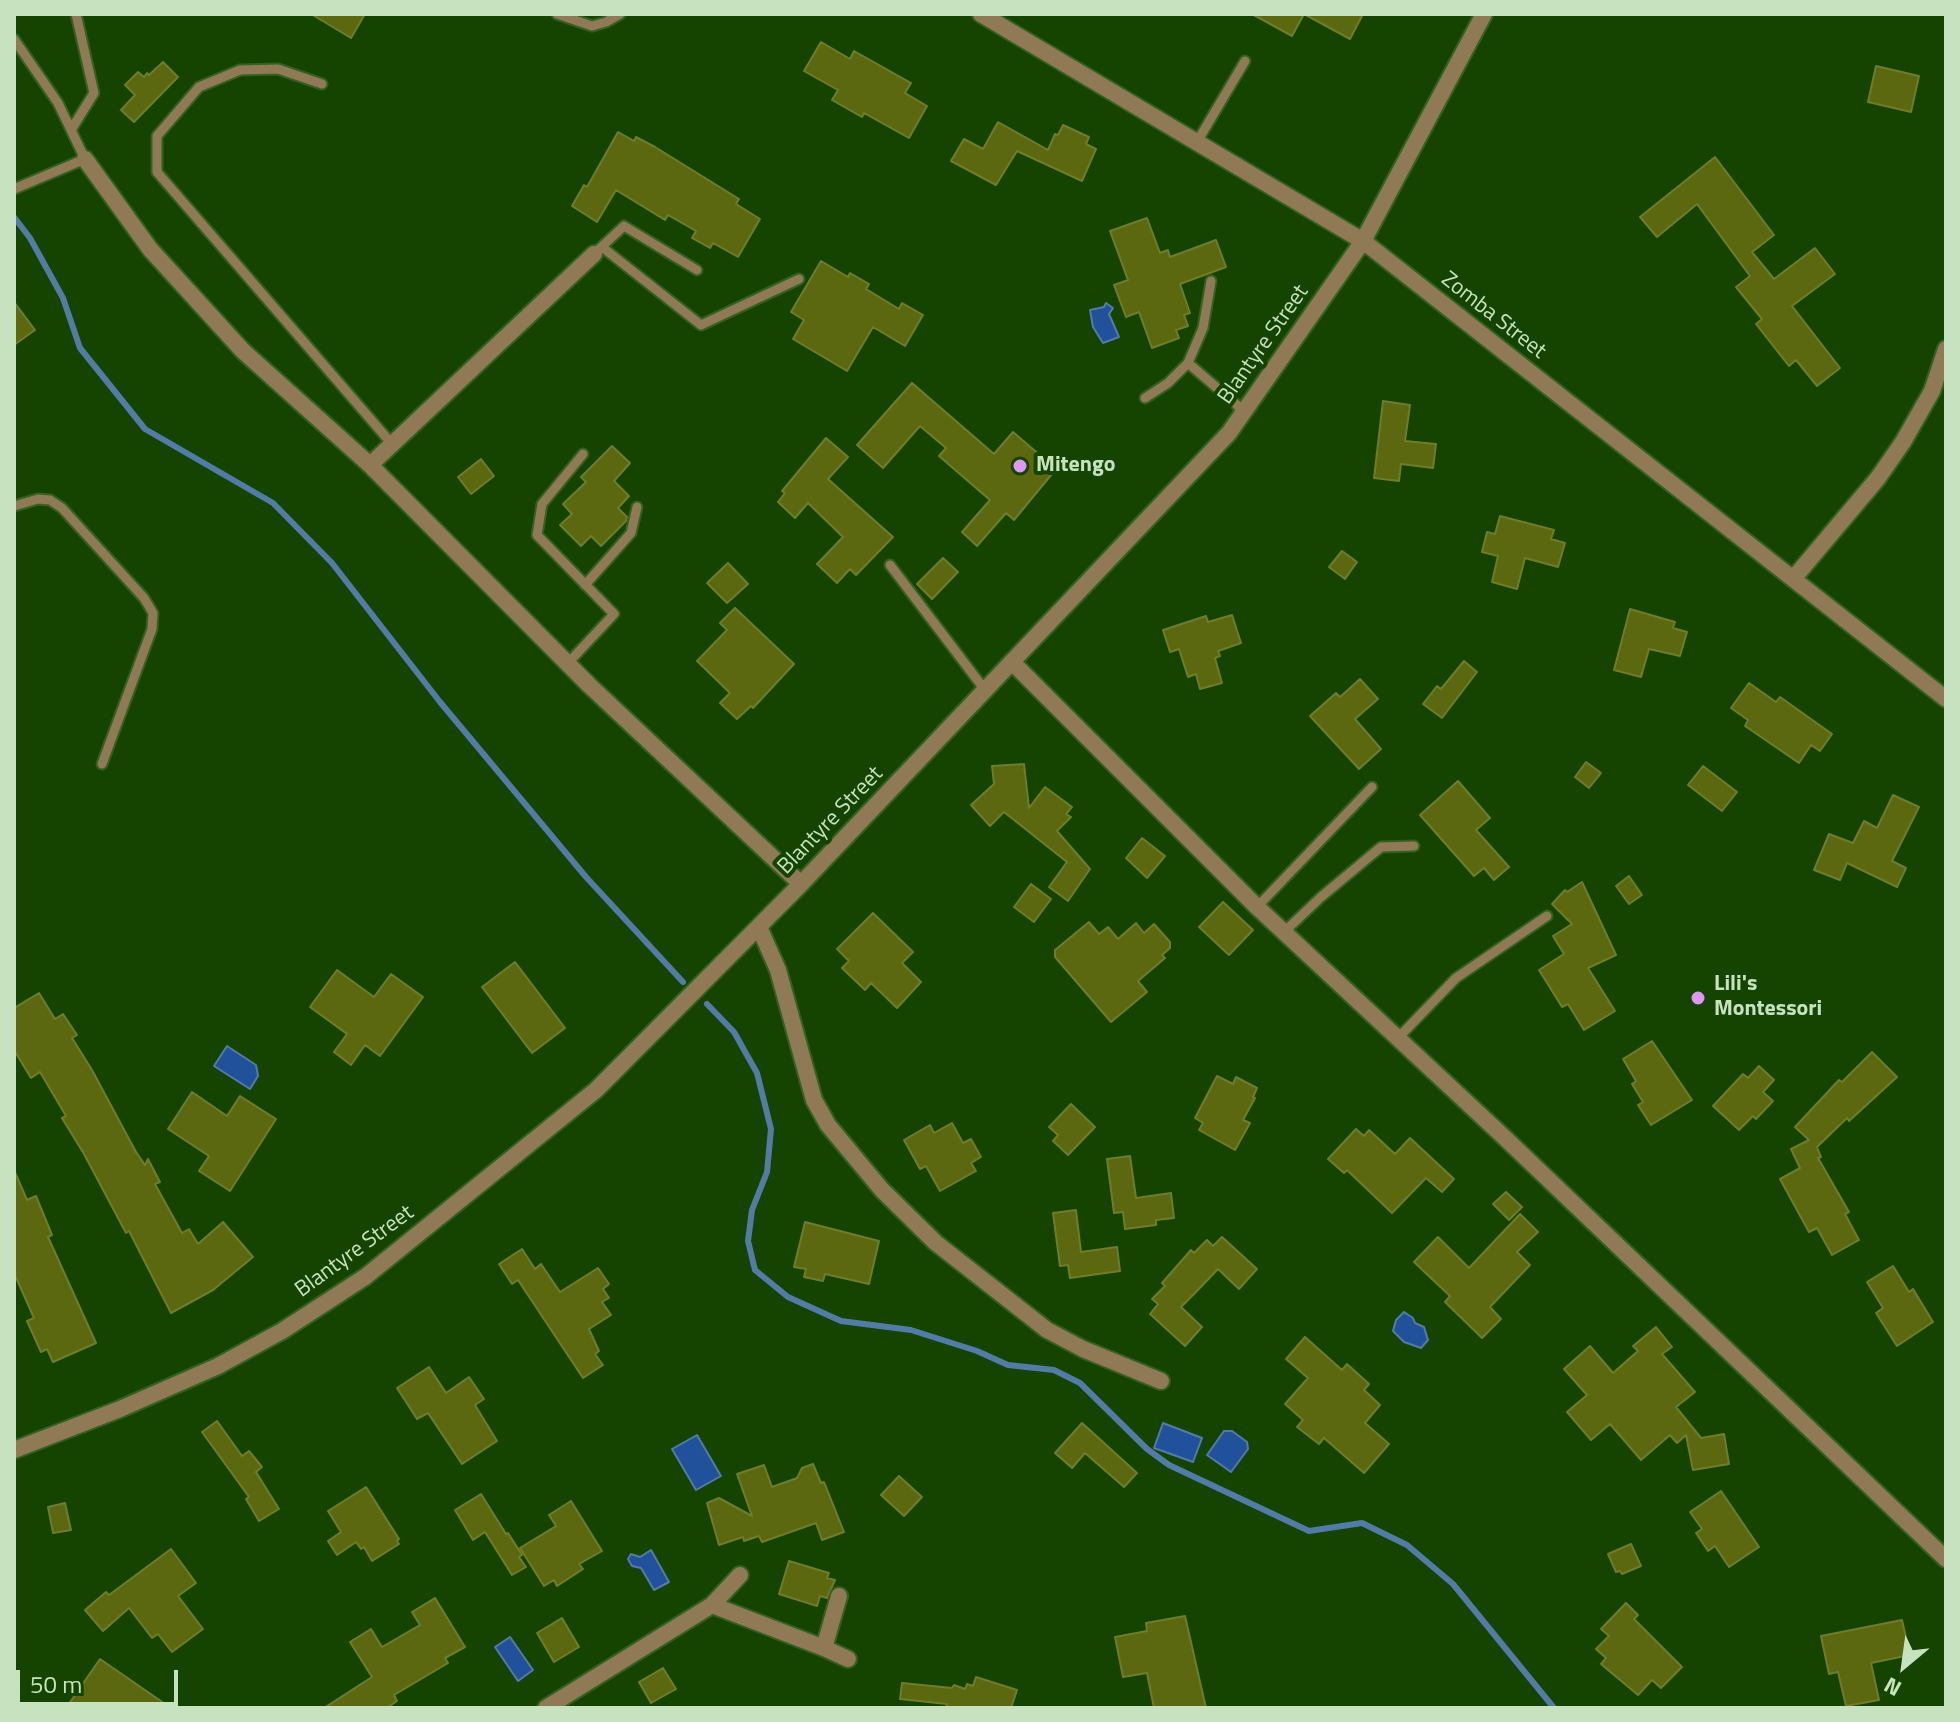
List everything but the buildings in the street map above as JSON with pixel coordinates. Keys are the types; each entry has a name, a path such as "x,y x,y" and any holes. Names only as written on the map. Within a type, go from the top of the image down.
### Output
{"street":[{"name":"Zomba Street","path":"981,14 1363,241 1946,699"},
{"name":"Blantyre Street","path":"14,1450 120,1409 251,1350 365,1277 596,1090 801,884 1192,475 1245,412 1363,241 1484,14"},
{"path":"85,159 150,249 243,351 370,465 568,663 801,884"},
{"path":"370,465 598,250"},
{"path":"1793,579 1878,478 1903,442 1932,391 1946,349"},
{"path":"1012,662 1257,907 1651,1276 1946,1559"},
{"path":"759,927 778,970 814,1100 828,1125 882,1190 936,1243 1047,1330 1083,1349 1161,1381"},
{"path":"546,1708 712,1605 740,1575"},
{"path":"824,1648 839,1596"},
{"path":"712,1605 848,1659"}],"lane":[{"path":"71,130 94,93 76,14"},
{"path":"557,14 592,26 620,14"},
{"path":"14,39 58,103 85,159 14,189"},
{"path":"1197,142 1245,61"},
{"path":"322,84 278,69 240,70 199,87 157,136 157,172 392,444"},
{"path":"697,270 624,226 598,250 701,325 799,279"},
{"path":"1145,398 1168,383 1188,363 1203,328 1211,281"},
{"path":"1188,363 1245,412"},
{"path":"568,663 614,614 537,535 542,504 583,454"},
{"path":"14,506 38,499 50,500 62,508 144,598 153,613 152,629 102,764"},
{"path":"585,585 631,533 637,507"},
{"path":"890,565 985,690"},
{"path":"1257,907 1372,787"},
{"path":"1284,932 1381,847 1414,846"},
{"path":"1398,1038 1456,978 1547,916"}],"water":[{"path":"1106,303 1113,308 1109,314 1119,337 1103,343 1093,327 1090,310 1104,307"},
{"path":"227,1046 256,1065 258,1076 250,1089 214,1066"},
{"path":"1404,1312 1424,1327 1428,1340 1421,1348 1404,1342 1393,1331 1396,1320"},
{"path":"1163,1423 1202,1438 1193,1462 1154,1448"},
{"path":"1224,1431 1232,1431 1247,1442 1248,1449 1231,1472 1207,1455"},
{"path":"697,1435 721,1476 696,1490 672,1449"},
{"path":"651,1550 669,1582 654,1590 641,1568 632,1566 628,1559 631,1554 640,1557"},
{"path":"510,1637 533,1670 518,1681 495,1647"}],"waterway":[{"path":"14,217 30,238 63,298 80,348 145,429 273,503 332,563 440,702 586,877 683,982"},
{"path":"707,1004 734,1032 757,1073 771,1129 767,1172 752,1210 748,1241 755,1270 788,1297 841,1321 911,1330 977,1351 1008,1365 1054,1370 1080,1383 1147,1449 1169,1465 1309,1531 1362,1523 1407,1545 1453,1584 1554,1708"}],"place":[{"name":"Mitengo","path":"1020,466"},
{"name":"Lili's Montessori","path":"1698,998"}]}
